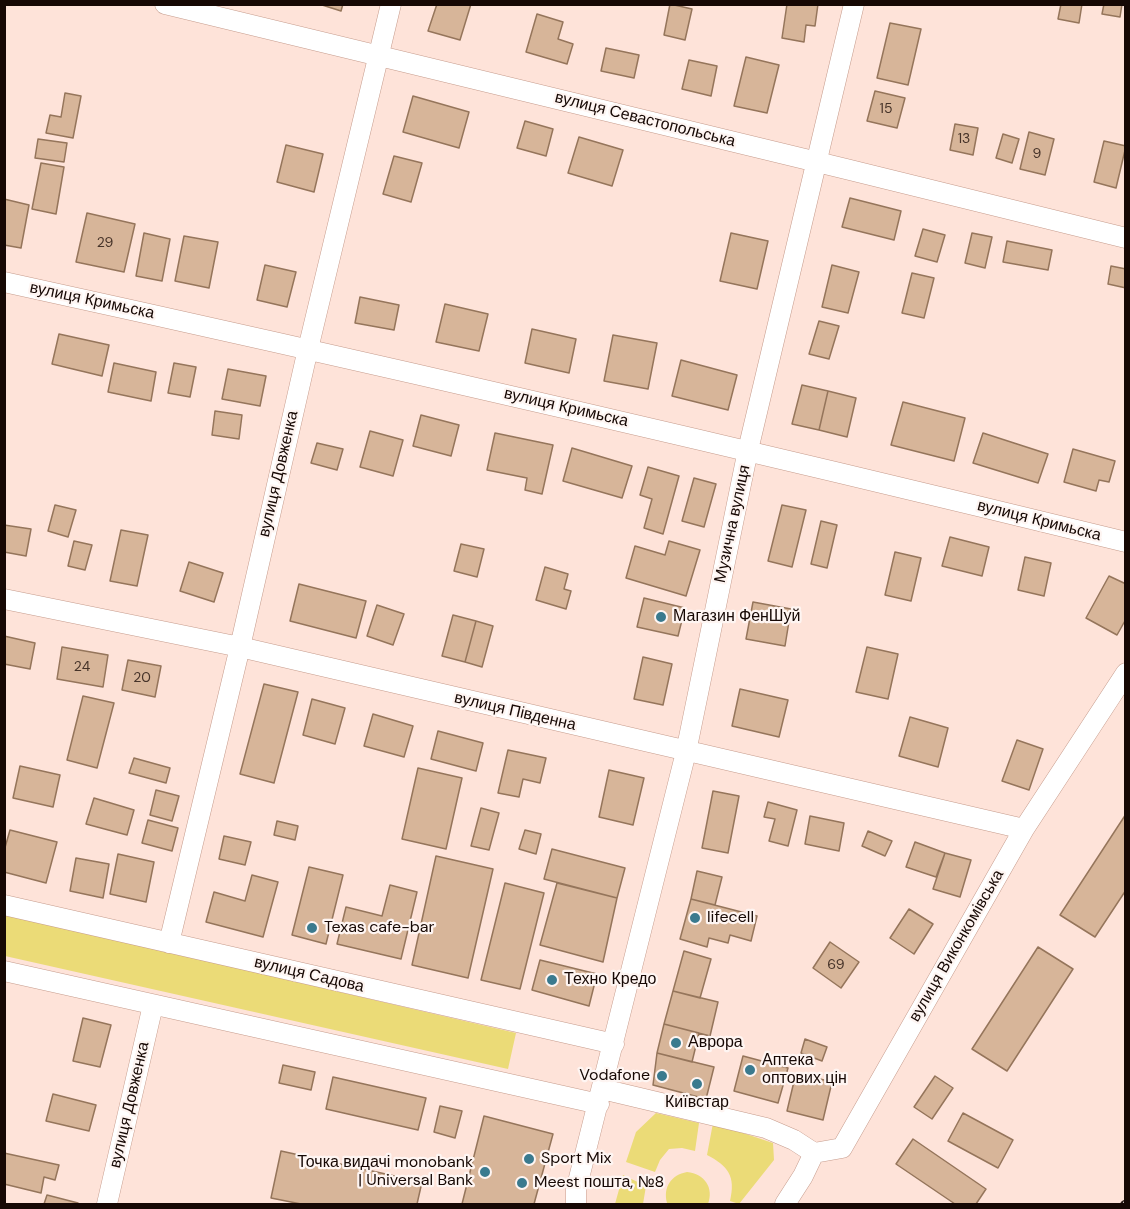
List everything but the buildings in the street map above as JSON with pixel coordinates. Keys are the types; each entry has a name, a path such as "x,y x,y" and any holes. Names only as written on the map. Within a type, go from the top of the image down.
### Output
{"street":[{"name":"вулиця Севастопольська","path":"165,4 1125,238"},
{"name":"вулиця Довженка","path":"169,943 391,4"},
{"name":"Музична вулиця","path":"576,1204 576,1190 686,752 748,450 854,4"},
{"name":"вулиця Кримьска","path":"4,282 748,450 1125,542"},
{"name":"вулиця Південна","path":"4,599 240,647 1024,829"},
{"name":"вулиця Виконкомівська","path":"814,1152 842,1148 1024,829 1125,674"},
{"name":"вулиця Садова","path":"4,905 614,1044"},
{"path":"4,971 153,1005 600,1097 766,1128 814,1152 803,1176 785,1204"},
{"name":"вулиця Довженка","path":"107,1204 153,1005"}],"shaded area":[{"path":"5,914 516,1033 508,1069 5,956"},
{"path":"656,1113 699,1123 695,1151 682,1148 669,1149 660,1160 655,1172 626,1162 636,1132"},
{"path":"713,1123 773,1143 774,1160 739,1204 730,1201 732,1185 729,1173 720,1163 707,1155"},
{"path":"687,1172 699,1176 709,1187 708,1204 667,1203 667,1187 677,1176"},
{"path":"623,1175 646,1186 643,1204 615,1204"}],"place":[{"name":"Магазин ФенШуй","path":"661,617"},
{"name":"lifecell","path":"695,918"},
{"name":"Texas cafe-bar","path":"312,928"},
{"name":"Техно Кредо","path":"552,980"},
{"name":"Аврора","path":"676,1043"},
{"name":"Аптека оптових цін","path":"750,1070"},
{"name":"Vodafone","path":"662,1076"},
{"name":"Київстар","path":"697,1084"},
{"name":"Sport Mix","path":"529,1159"},
{"name":"Точка видачі monobank | Universal Bank","path":"485,1172"},
{"name":"Meest пошта, №8","path":"522,1183"}]}
